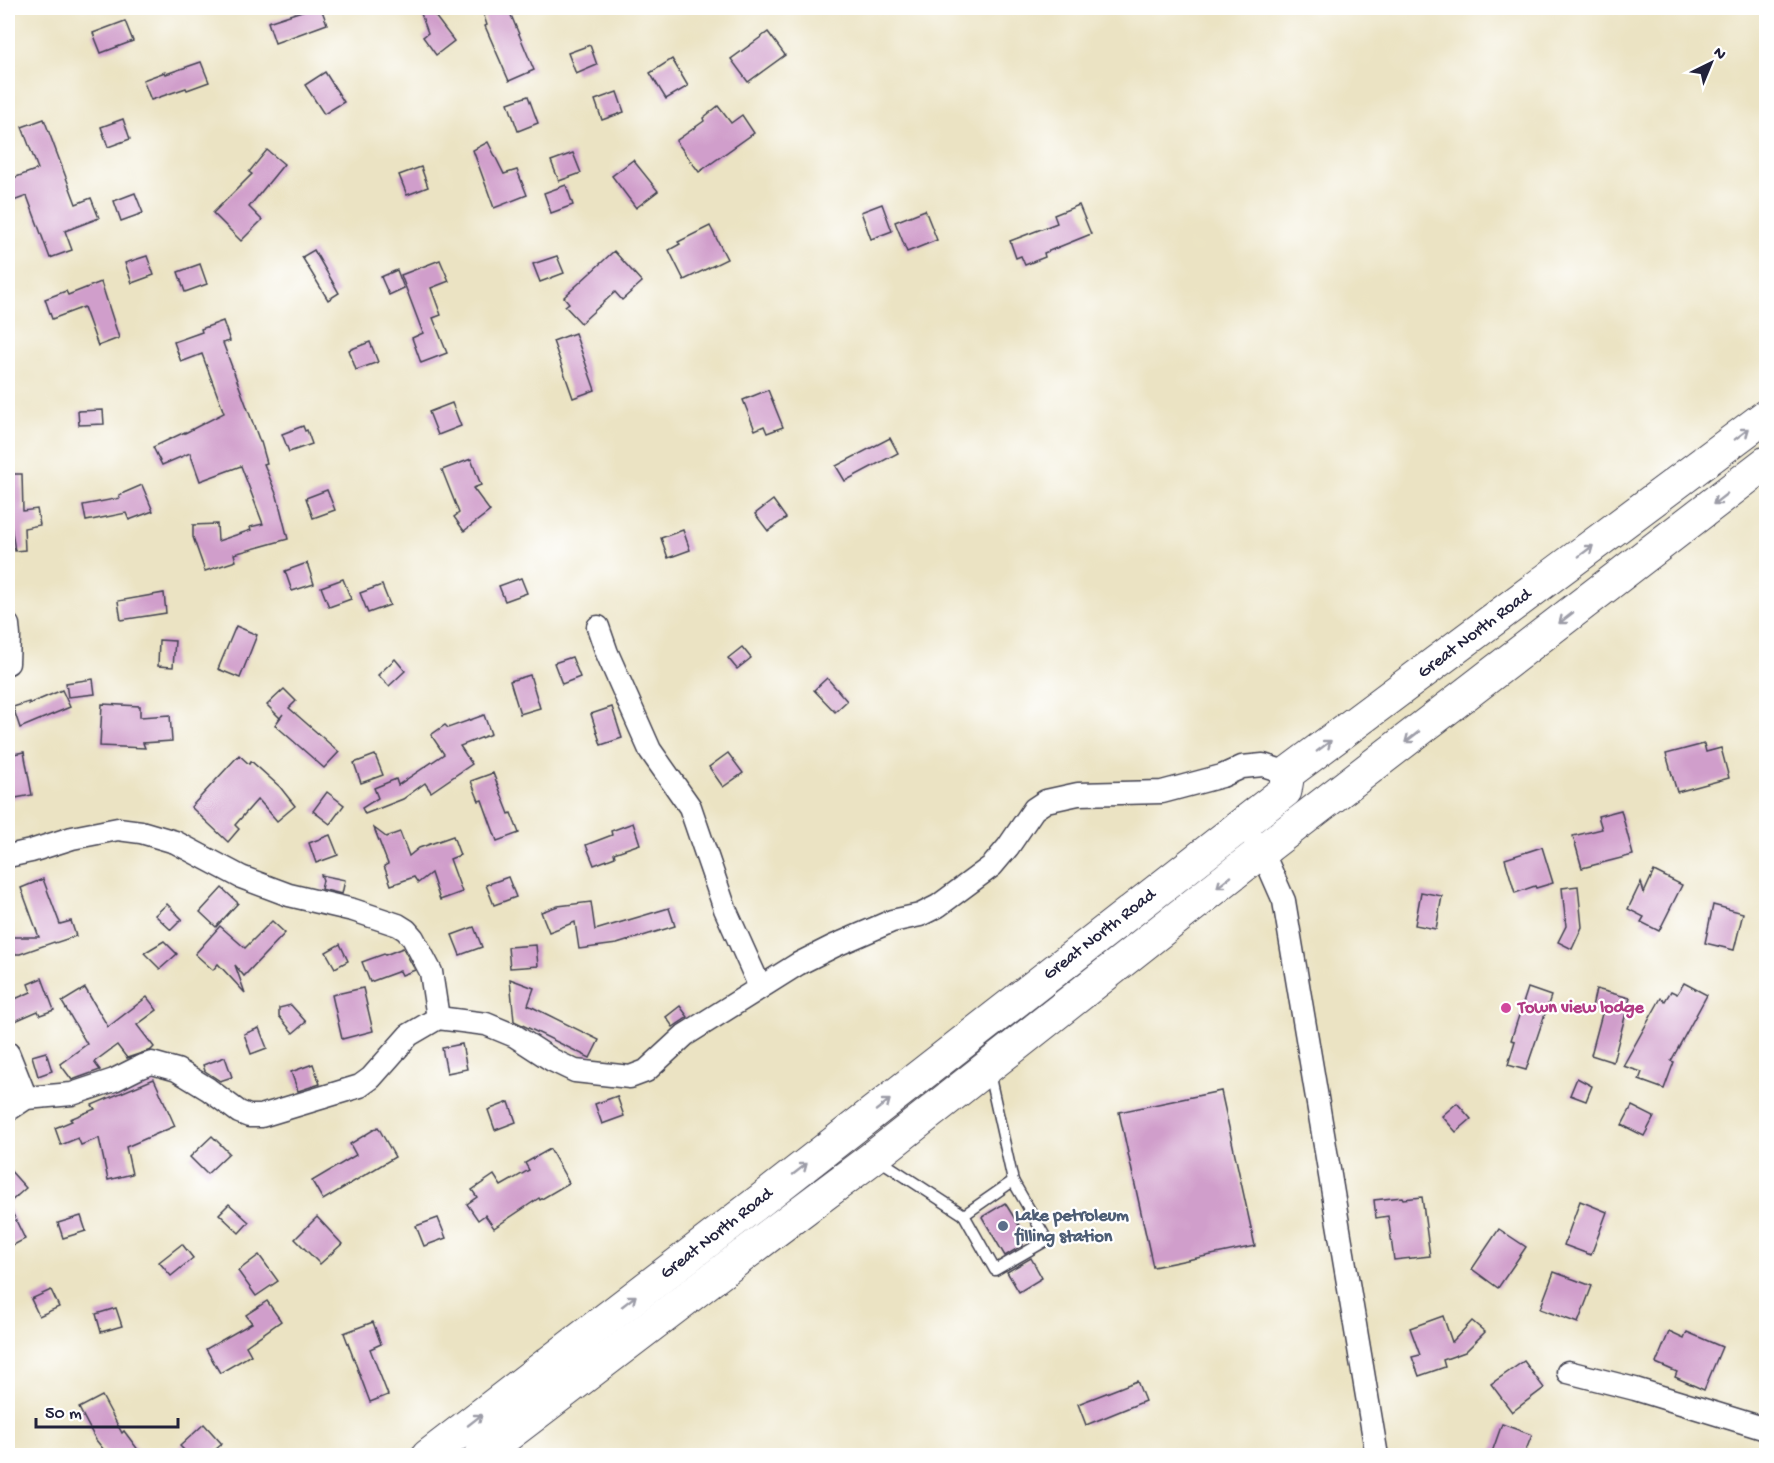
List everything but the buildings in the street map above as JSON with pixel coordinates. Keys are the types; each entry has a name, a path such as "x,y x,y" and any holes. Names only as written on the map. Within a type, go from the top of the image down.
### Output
{"highway":[{"name":"Great North Road","path":"428,1455 1285,791 1288,773 1767,416"},
{"name":"Great North Road","path":"480,1455 875,1156 1262,851 1767,463"}],"street":[{"path":"8,625 8,663"},
{"path":"598,627 607,653 650,750 690,807 725,909 760,987"},
{"path":"8,1053 17,1104 72,1094 114,1080 152,1063 177,1070 239,1112 249,1116 261,1116 360,1086 371,1078 409,1035 438,1018 486,1024 515,1036 552,1060 575,1071 630,1077 646,1071 685,1035 798,964 892,921 920,915 938,906 992,866 1034,809 1046,801 1078,794 1162,792 1222,776 1242,767 1263,765 1288,773"},
{"path":"1244,822 1262,851 1284,901 1377,1455"},
{"path":"8,856 72,838 118,829 141,832 175,842 242,878 289,895 353,910 398,925 413,938 431,972 438,1018"},
{"path":"1568,1372 1635,1389 1767,1429"}],"lane":[{"path":"875,1156 964,1215 995,1270 1047,1240 1013,1181 987,1067"},
{"path":"964,1215 1013,1181"}],"place":[{"name":"Town view lodge","path":"1506,1008"},
{"name":"Lake petroleum filling station","path":"1003,1226"}]}
